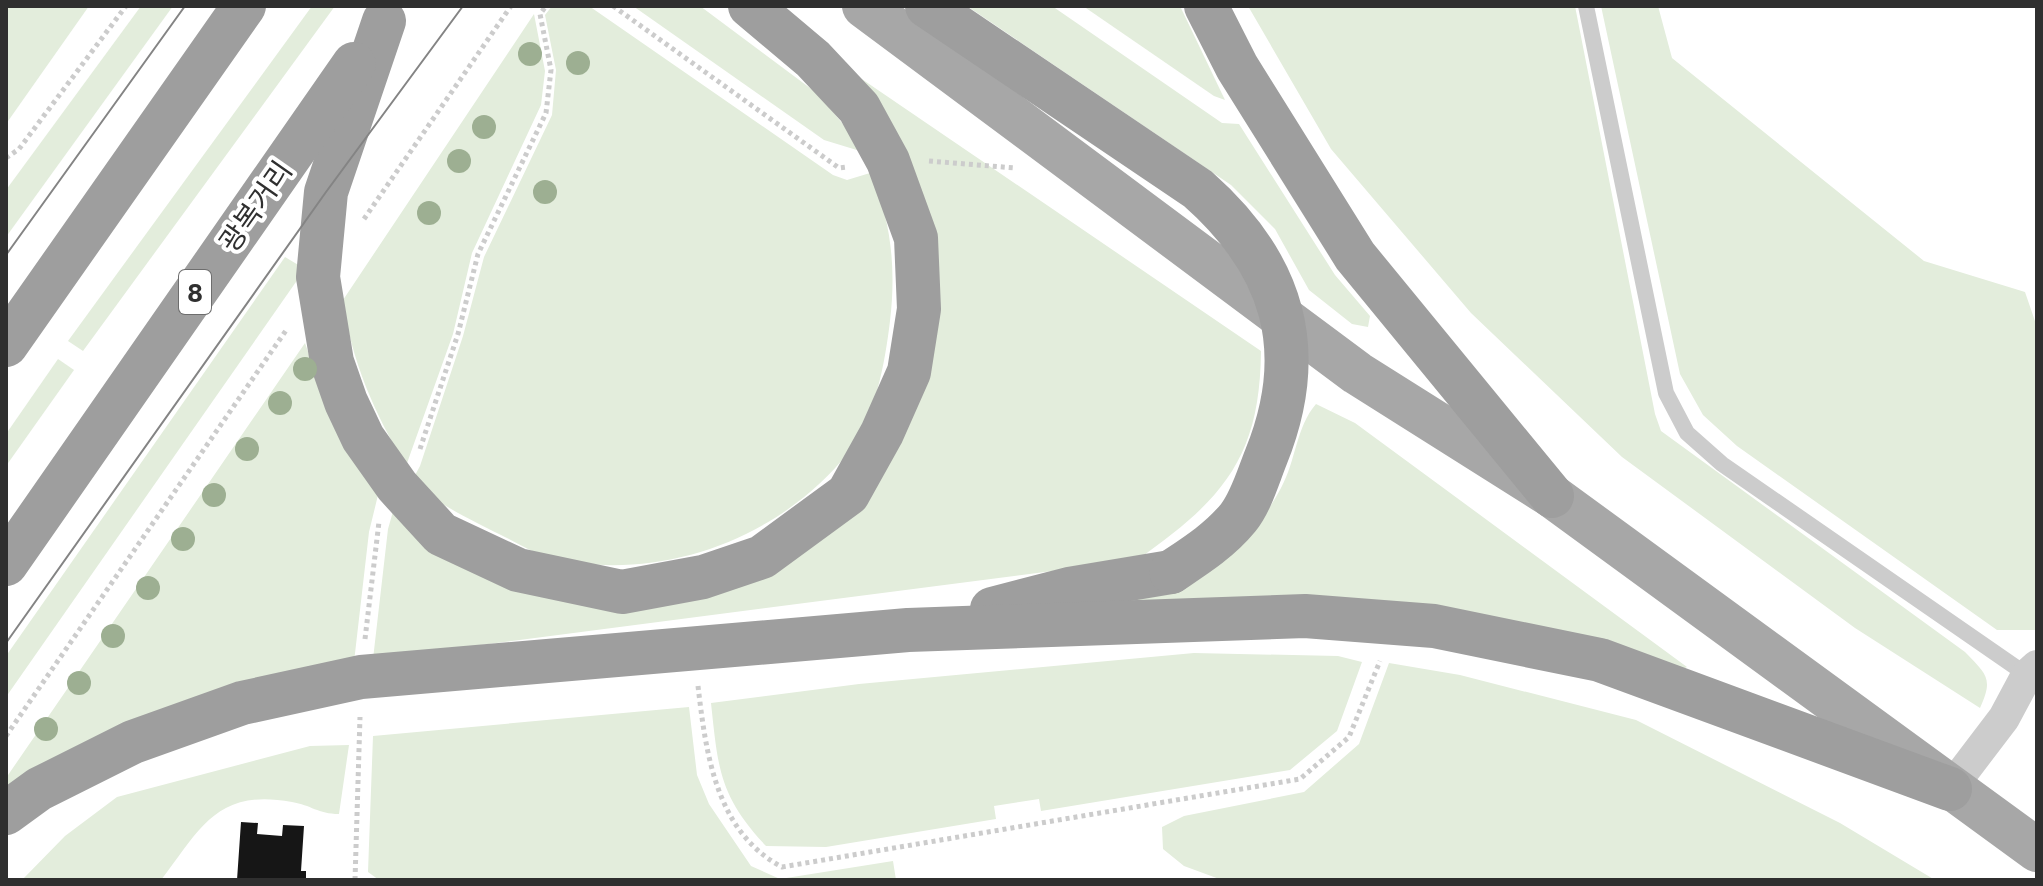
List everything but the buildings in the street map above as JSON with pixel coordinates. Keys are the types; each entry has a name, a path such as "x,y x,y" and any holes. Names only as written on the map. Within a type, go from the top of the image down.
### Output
{"highway":[{"path":"6,345 244,6"},
{"path":"389,14 326,192 319,284 332,362 346,402 363,438 397,486 441,534 518,570 622,592 703,577 762,557 848,494 882,433 909,372 919,309 916,238 888,161 859,108 813,59 750,6"},
{"path":"908,630 1069,589 1171,572 1209,547 1239,517 1278,427 1288,383 1287,337 1274,291 1251,245 1224,211 1198,189 927,6"},
{"path":"1206,6 1244,79 1355,256 1552,496"},
{"name":"광복거리","path":"6,564 389,14"},
{"path":"6,813 39,789 133,742 242,703 361,677 908,630 1305,616 1434,626 1600,660 1950,789"}],"main road":[{"path":"864,6 1357,373 1552,496 2037,850"}],"street":[{"path":"1950,789 2004,718 2032,671"}],"lane":[{"path":"1586,6 1666,393 1687,433 1722,464 2032,671"}],"path":[{"path":"6,158 19,149 126,6"},
{"path":"355,232 511,6"},
{"path":"355,880 361,677 380,510 414,467 458,334 478,254 546,113 551,70 540,14 546,6"},
{"path":"6,736 319,284"},
{"path":"694,649 711,774 736,824 758,854 782,867 1300,779 1349,737 1395,623"}],"green space":[{"path":"6,6 89,6 6,124"},
{"path":"141,6 173,6 6,237 6,190"},
{"path":"312,6 335,6 83,351 68,341"},
{"path":"552,6 589,6 833,175 847,180 870,173 888,227 892,302 888,337 872,407 857,439 820,483 788,509 716,547 676,558 636,564 595,565 547,557 453,510 413,479 463,336 484,257 552,115 556,70 545,15"},
{"path":"633,6 700,6 818,94 852,135 860,151 824,140"},
{"path":"967,6 1052,6 1222,123 1239,124 1335,275 1370,316 1368,327 1352,324 1309,290 1275,229 1231,185"},
{"path":"1083,6 1180,6 1225,100 1214,96"},
{"path":"1248,6 1575,6 1655,414 1661,431 1965,652 1986,677 1987,690 1980,708 1855,628 1622,457 1471,313 1331,149"},
{"path":"1601,6 1658,6 1672,58 1924,261 2025,292 2037,327 2037,630 1997,630 1737,446 1703,415 1680,374"},
{"path":"534,14 545,71 541,105 472,253 453,334 406,466 384,427 358,366 343,300"},
{"path":"853,73 1261,351 1259,389 1244,449 1213,496 1192,517 1137,560 373,659 388,529 394,508 478,572 765,572 929,359"},
{"path":"285,257 305,269 6,697 6,656"},
{"path":"305,343 326,404 379,491 369,532 354,662 6,788 6,778"},
{"path":"58,359 74,370 6,466 6,434"},
{"path":"1316,404 1355,423 1687,667 1673,674 1614,655 1033,616 1111,603 1176,587 1205,573 1232,553 1257,525 1281,488 1304,423"},
{"path":"1194,653 1338,656 1362,662 1337,731 1290,770 1041,811 1039,799 994,806 996,819 826,847 766,846 739,812 719,764 711,703 859,684"},
{"path":"1389,663 1460,675 1636,720 1840,823 1935,880 1222,880 1184,866 1163,849 1162,827 1184,816 1304,792 1359,744"},
{"path":"689,707 697,775 709,804 751,866 780,879 893,861 896,880 379,880 368,872 373,736"},
{"path":"349,745 339,814 325,813 292,802 266,799 246,801 213,816 161,880 22,880 65,836 117,797 310,746"}],"tram line":[{"path":"6,255 185,6"},
{"path":"6,643 326,192 463,6"}]}
